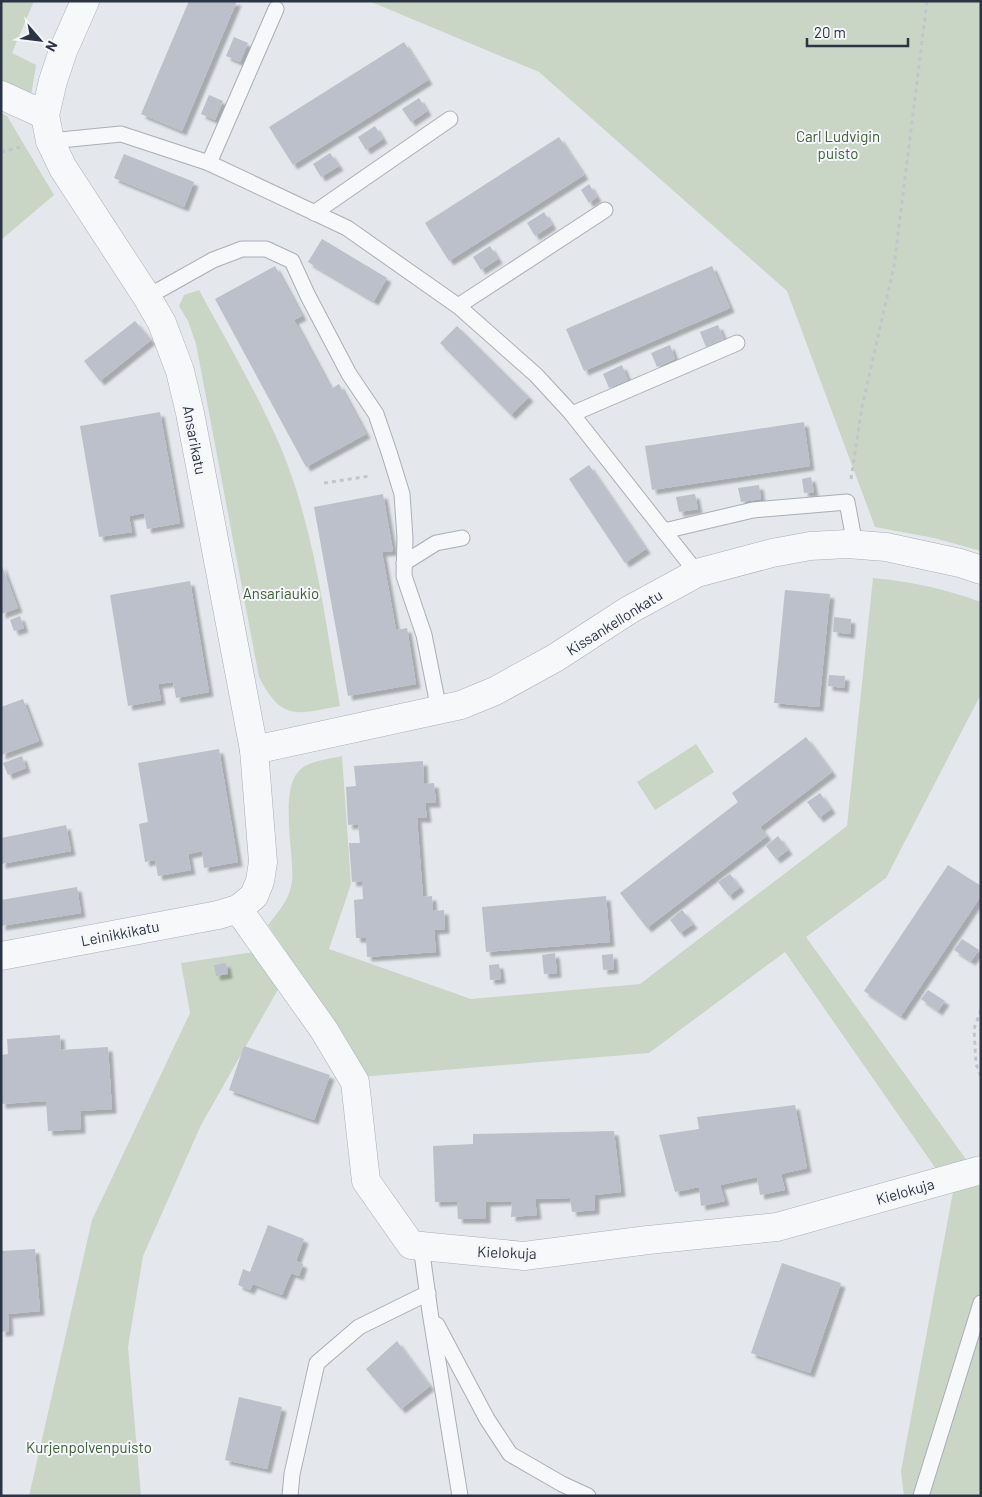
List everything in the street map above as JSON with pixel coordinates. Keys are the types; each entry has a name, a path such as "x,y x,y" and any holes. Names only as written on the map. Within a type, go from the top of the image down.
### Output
{"street":[{"path":"1,95 48,128 53,81 63,51 85,1"},
{"name":"Ansarikatu","path":"48,128 63,168 162,323 180,371 190,413 254,750 263,862 260,881 254,896 238,909"},
{"name":"Kissankellonkatu","path":"254,750 461,705 495,691 555,658 629,610 697,573 772,553 810,546 855,545 886,547 916,552 981,570"},
{"name":"Leinikkikatu","path":"1,956 238,909"},
{"name":"Kielokuja","path":"238,909 324,1030 355,1082 366,1180 411,1245 524,1256 648,1240 777,1227 981,1170"}],"lane":[{"path":"209,163 276,9"},
{"path":"314,213 450,119"},
{"path":"48,128 121,134 209,163 347,228 458,306 536,375 572,414 697,573"},
{"path":"458,306 605,210"},
{"path":"147,297 213,260 242,249 266,249 292,261 349,374 376,414 396,472 402,494 405,538 404,576 424,635 439,710"},
{"path":"572,414 738,343"},
{"path":"664,531 752,510 847,502 855,545"},
{"path":"404,563 436,544 462,538"},
{"path":"422,1246 430,1312 460,1496"},
{"path":"290,1496 292,1474 317,1363 360,1327 428,1293"},
{"path":"921,1496 981,1303"},
{"path":"430,1312 487,1419 510,1454 562,1484 588,1496"}],"path":[{"path":"847,502 862,407 894,266 927,1"},
{"path":"324,484 396,472"},
{"path":"981,1010 974,1029 976,1064 981,1077"}],"green space":[{"path":"1,1 34,1 12,53 36,65 31,96 1,87"},
{"name":"Carl Ludvigin puisto","path":"369,1 981,1 981,551 934,538 875,527 787,291 539,72"},
{"path":"1,113 7,116 54,195 1,240"},
{"name":"Ansariaukio","path":"199,290 262,408 293,479 318,576 340,706 302,712 283,708 275,702 259,677 196,344 188,321 179,306 184,295"},
{"path":"873,578 927,586 981,602 981,694 886,878 806,937 968,1162 936,1169 785,952 649,1053 360,1077 314,994 268,925 283,904 291,887 289,802 291,787 296,774 309,764 342,756 351,884 329,949 471,999 640,984 847,826"},
{"path":"696,744 714,772 655,810 637,782"},
{"name":"Kurjenpolvenpuisto","path":"254,952 280,986 201,1125 143,1256 128,1347 141,1496 29,1496 92,1220 190,1013 181,963"},
{"path":"981,1184 981,1496 904,1496 901,1471 953,1192"}],"building":[{"path":"189,1 237,1 182,131 141,114"},
{"path":"234,37 248,43 240,62 226,56"},
{"path":"404,42 428,80 293,165 269,127"},
{"path":"209,95 223,101 215,120 201,114"},
{"path":"419,98 427,111 411,122 402,109"},
{"path":"375,126 383,139 366,150 358,137"},
{"path":"559,137 584,175 449,261 425,223"},
{"path":"330,153 339,166 321,177 313,164"},
{"path":"124,154 194,182 184,207 114,178"},
{"path":"589,184 597,197 589,203 581,190"},
{"path":"544,212 552,225 535,236 527,223"},
{"path":"322,239 387,278 374,301 308,262"},
{"path":"490,246 498,259 481,270 473,257"},
{"path":"275,266 302,316 294,320 331,389 339,384 366,434 306,467 215,299"},
{"path":"712,266 730,308 584,371 566,329"},
{"path":"135,321 151,340 100,381 84,361"},
{"path":"718,325 724,339 706,347 700,332"},
{"path":"457,326 529,397 511,415 440,343"},
{"path":"670,345 675,359 657,367 651,353"},
{"path":"622,365 628,380 609,388 603,374"},
{"path":"160,412 180,523 147,529 144,513 129,516 132,532 99,537 80,426"},
{"path":"804,422 810,466 652,490 645,446"},
{"path":"589,465 646,549 625,563 569,479"},
{"path":"811,477 814,492 804,493 802,479"},
{"path":"759,485 761,499 741,502 738,488"},
{"path":"383,494 393,551 382,552 396,630 407,628 416,684 348,696 314,507"},
{"path":"695,494 698,509 679,512 676,497"},
{"path":"1,563 18,608 1,614"},
{"path":"190,581 209,692 176,698 173,682 158,684 161,700 128,706 110,595"},
{"path":"785,590 830,594 819,707 774,703"},
{"path":"20,616 24,628 14,631 10,620"},
{"path":"834,617 851,619 850,634 833,632"},
{"path":"829,675 845,676 844,688 828,686"},
{"path":"23,699 39,741 1,755 1,707"},
{"path":"806,737 832,772 760,827 767,836 647,928 620,893 738,802 732,793"},
{"path":"219,749 238,862 204,868 202,851 188,854 191,870 158,876 155,860 145,862 139,824 148,822 138,763"},
{"path":"22,756 26,768 8,775 3,763"},
{"path":"423,761 424,784 434,783 436,803 425,803 427,818 417,818 423,897 432,896 433,911 444,910 445,929 434,930 436,952 367,957 366,938 356,938 354,900 363,899 362,881 352,882 349,843 360,843 358,824 348,825 346,787 356,786 354,766"},
{"path":"820,793 831,809 819,818 807,802"},
{"path":"66,825 71,851 1,864 1,838"},
{"path":"778,836 788,850 776,859 766,846"},
{"path":"948,865 981,886 981,896 901,1016 864,991"},
{"path":"730,874 740,887 729,896 718,882"},
{"path":"77,887 81,913 1,926 1,900"},
{"path":"606,896 610,942 486,952 482,907"},
{"path":"682,910 693,924 680,933 670,920"},
{"path":"962,939 979,950 971,961 954,950"},
{"path":"555,953 557,973 544,974 542,955"},
{"path":"613,954 614,969 603,970 602,955"},
{"path":"226,963 228,974 216,976 214,965"},
{"path":"499,964 501,979 490,980 489,965"},
{"path":"928,990 945,1001 938,1011 921,999"},
{"path":"60,1035 61,1050 108,1047 112,1109 80,1111 81,1129 48,1131 46,1101 1,1104 1,1055 8,1054 7,1039"},
{"path":"244,1046 330,1075 314,1120 229,1090"},
{"path":"795,1105 807,1168 781,1174 785,1190 760,1195 757,1177 720,1185 725,1201 701,1206 699,1187 675,1192 659,1135 699,1129 697,1117"},
{"path":"614,1131 621,1192 595,1195 595,1210 572,1212 570,1198 535,1199 537,1215 511,1217 512,1201 486,1202 486,1219 458,1219 457,1201 435,1202 433,1146 473,1144 473,1134"},
{"path":"268,1225 304,1239 296,1261 303,1264 299,1276 291,1273 282,1295 253,1284 250,1290 238,1285 243,1269 250,1272"},
{"path":"35,1249 40,1311 8,1314 9,1331 1,1332 1,1251"},
{"path":"782,1263 841,1283 810,1373 751,1353"},
{"path":"397,1341 430,1386 401,1409 366,1369"},
{"path":"239,1397 282,1407 267,1469 225,1460"}]}
